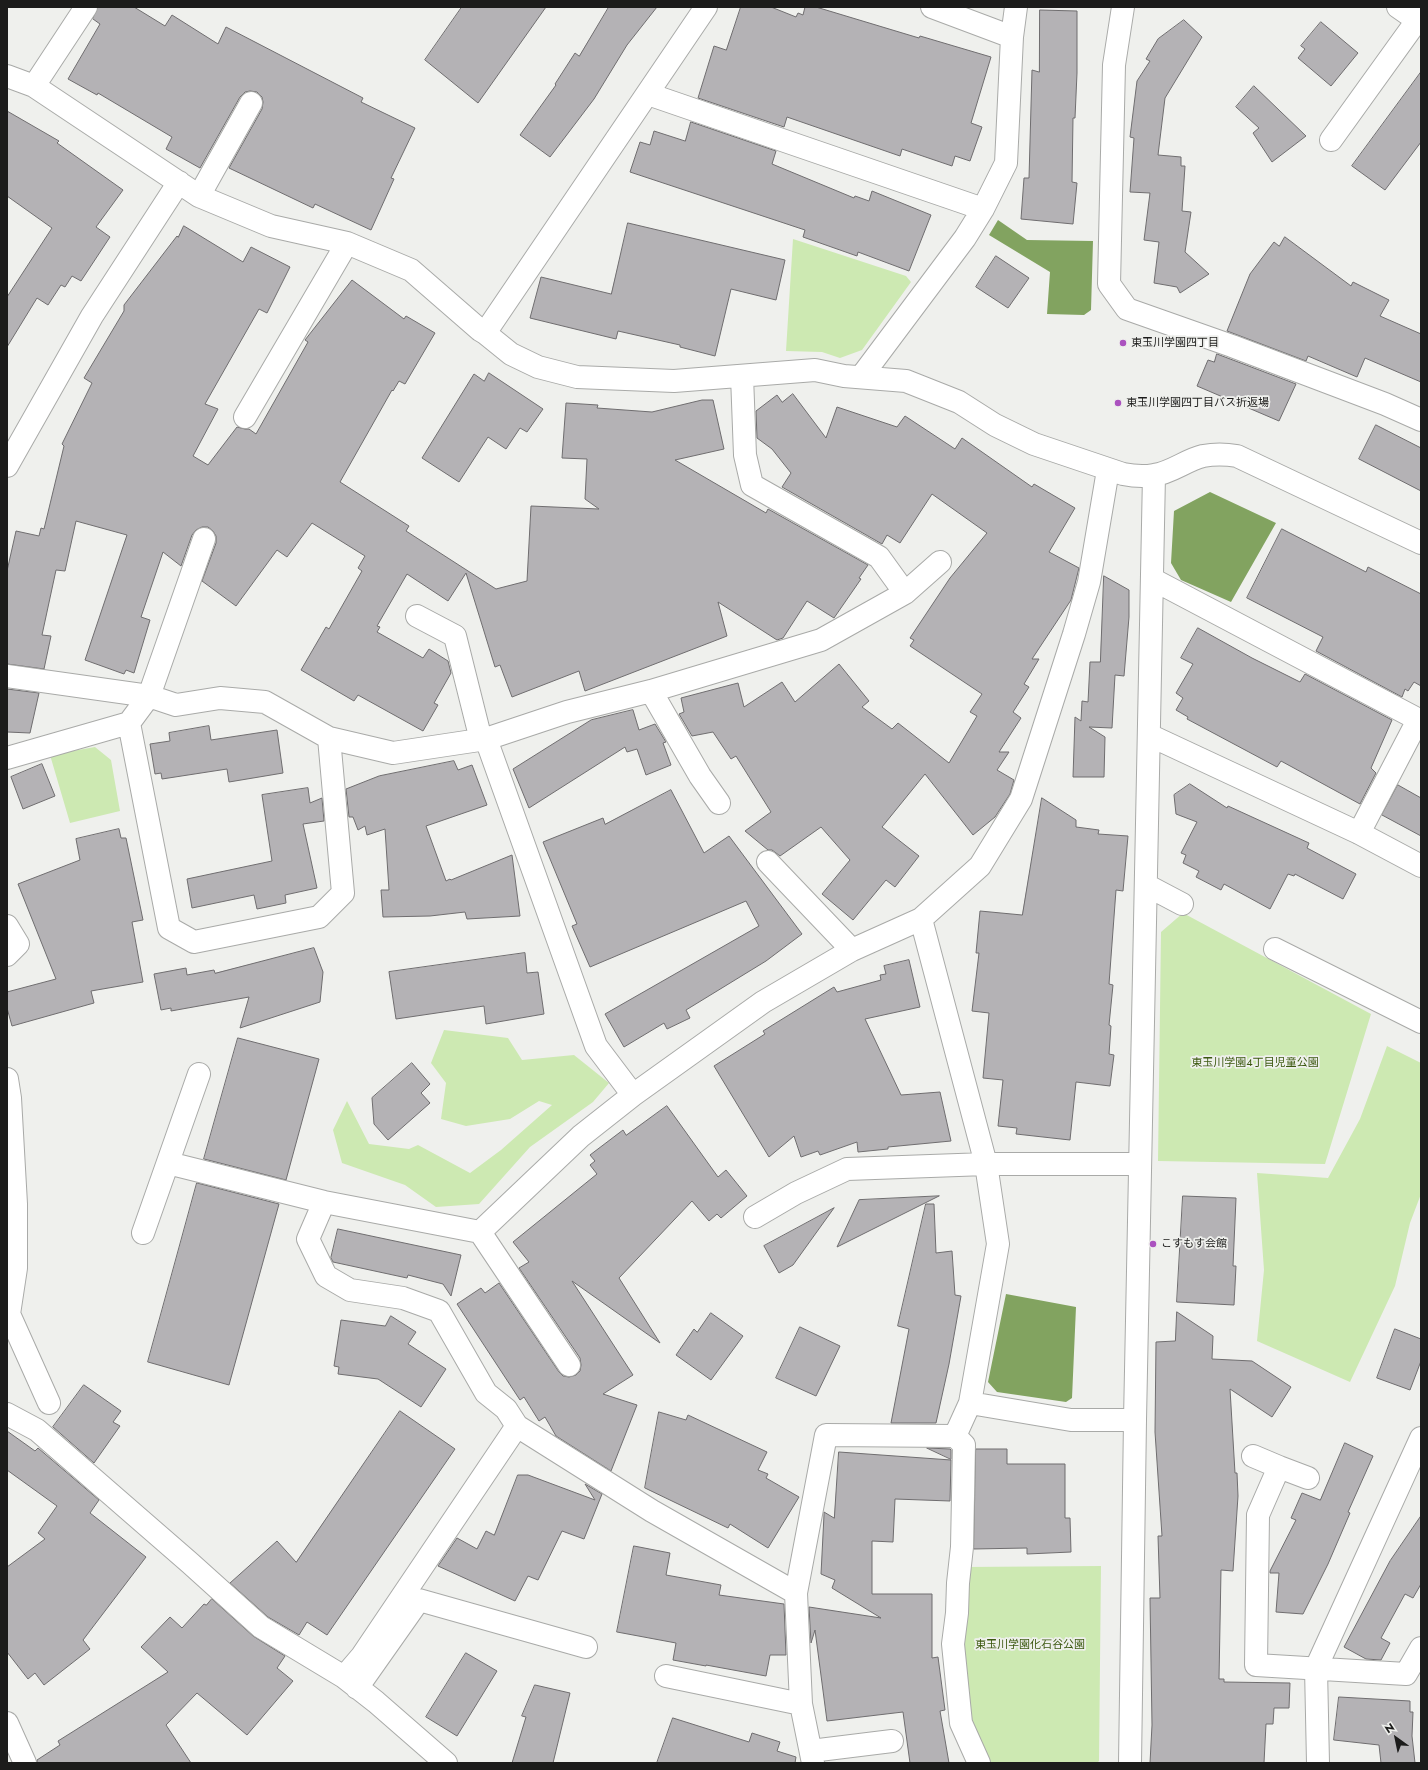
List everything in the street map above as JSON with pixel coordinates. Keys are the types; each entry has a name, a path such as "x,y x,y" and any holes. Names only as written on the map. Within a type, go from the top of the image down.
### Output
{"street":[{"path":"34,86 86,7"},
{"path":"486,333 550,235 648,94 706,7"},
{"path":"932,7 1012,37"},
{"path":"861,377 965,238 983,209 1006,163 1012,37 1016,7"},
{"path":"1123,7 1114,65 1109,284 1127,309 1246,351 1385,404 1421,420"},
{"path":"1331,140 1420,20 1398,7"},
{"path":"7,76 34,86 199,196 271,226 347,243 410,270 480,330 486,333 511,354 538,367 577,376 674,381 815,370 844,376 906,381 959,402 995,425 1034,444 1108,470 1138,476 1154,475 1166,472 1202,456 1222,454 1237,456 1421,543"},
{"path":"648,94 983,209"},
{"path":"199,196 251,103"},
{"path":"7,466 92,316 179,182"},
{"path":"245,417 347,243"},
{"path":"742,376 745,455 752,485 879,557 905,593"},
{"path":"480,1232 581,1136 633,1095 763,1002 852,950 921,919 980,866 1021,799 1074,634 1089,582 1108,470"},
{"path":"1130,1763 1135,1420 1154,475"},
{"path":"7,758 129,723 149,696 204,539"},
{"path":"7,676 149,696 176,705 220,698 265,702 329,738 393,753 483,740 567,712 651,691 821,640 905,593 940,562"},
{"path":"1152,579 1420,721 1359,833"},
{"path":"417,616 455,636 483,740 596,1046 633,1095"},
{"path":"651,691 700,776 719,802"},
{"path":"129,723 169,928 194,942 319,917 343,893 329,738"},
{"path":"1149,735 1359,833 1421,866"},
{"path":"768,862 852,950"},
{"path":"1146,886 1182,904"},
{"path":"921,919 986,1164 998,1244 970,1403 955,1436"},
{"path":"7,926 18,944 7,955"},
{"path":"1275,949 1421,1022"},
{"path":"143,1233 199,1074"},
{"path":"7,1079 10,1098 16,1204 16,1268 9,1314 49,1403"},
{"path":"168,1163 324,1202 480,1232 569,1365"},
{"path":"755,1217 796,1193 848,1169 986,1164 1140,1164"},
{"path":"324,1202 308,1239 326,1276 350,1290 403,1298 439,1311 486,1394 506,1409 517,1426 652,1511 796,1594"},
{"path":"970,1403 1071,1420 1135,1420"},
{"path":"7,1414 37,1430 190,1562 261,1627 350,1683 376,1702 446,1763"},
{"path":"350,1683 362,1656 517,1426"},
{"path":"892,1741 812,1757 801,1704 796,1594 826,1435 955,1436 964,1445 962,1547 953,1644 961,1723 979,1763"},
{"path":"1318,1763 1316,1668 1421,1438"},
{"path":"1253,1456 1308,1478"},
{"path":"1279,1467 1258,1515 1256,1665 1406,1674 1421,1648"},
{"path":"350,1683 420,1600 586,1647"},
{"path":"666,1676 801,1704"},
{"path":"7,1724 16,1751"}],"green space":[{"path":"793,239 906,276 911,282 862,350 840,358 822,352 786,351"},
{"path":"95,747 111,760 120,811 70,823 50,755"},
{"name":"東玉川学園4丁目児童公園","path":"1183,913 1371,1014 1325,1164 1158,1161 1161,932"},
{"path":"444,1030 508,1038 522,1060 574,1055 609,1083 593,1102 530,1147 479,1204 436,1207 405,1185 342,1163 333,1130 347,1101 369,1144 409,1149 418,1145 470,1173 501,1150 552,1105 539,1101 510,1119 466,1126 441,1119 446,1083 431,1063"},
{"path":"1387,1046 1421,1063 1421,1194 1410,1223 1395,1286 1350,1382 1257,1341 1264,1270 1257,1173 1328,1178 1360,1119"},
{"name":"東玉川学園化石谷公園","path":"1101,1566 1099,1761 1097,1763 984,1763 964,1719 960,1646 964,1567"}],"shaded area":[{"path":"998,220 1027,240 1093,241 1091,310 1084,315 1047,314 1050,272 989,235"},
{"path":"1210,492 1276,523 1231,602 1181,580 1171,563 1174,511"},
{"path":"1006,1294 1076,1307 1072,1398 1066,1402 997,1392 988,1382"}],"building":[{"path":"98,7 134,7 165,26 172,15 218,44 226,27 363,98 361,102 415,128 391,178 394,179 371,230 315,204 313,208 229,168 262,109 262,97 257,92 245,92 240,97 200,168 166,149 172,137 98,93 97,95 68,79 100,24 93,19"},
{"path":"462,7 546,7 478,103 425,60"},
{"path":"609,7 657,7 627,45 594,99 550,157 520,135 556,85 555,84 575,53 579,56"},
{"path":"741,7 771,7 796,17 798,13 803,15 805,7 816,7 919,38 920,36 991,57 971,123 982,127 970,161 955,156 952,166 902,149 900,156 787,117 784,127 698,98 714,46 726,50"},
{"path":"1040,10 1077,11 1077,73 1075,118 1073,118 1072,182 1077,183 1073,224 1021,219 1024,178 1029,178 1032,70 1039,72"},
{"path":"1184,20 1202,37 1165,98 1158,155 1181,157 1181,166 1185,166 1182,211 1191,212 1185,252 1209,274 1180,293 1177,287 1154,283 1159,242 1144,240 1150,193 1130,192 1134,138 1130,137 1137,81 1150,61 1146,59 1158,39"},
{"path":"1321,22 1358,53 1331,86 1298,58 1305,49 1301,46"},
{"path":"1421,72 1421,142 1385,190 1352,166"},
{"path":"1254,86 1306,136 1272,162 1253,133 1259,128 1236,107"},
{"path":"7,111 59,141 57,143 123,190 96,227 110,237 81,281 72,276 65,287 61,285 48,305 37,298 7,347 7,297 52,228 7,196"},
{"path":"691,122 776,151 772,164 854,198 855,196 869,201 872,191 931,215 909,271 858,252 857,256 803,237 805,230 630,172 640,142 650,145 654,131 685,141"},
{"path":"628,223 785,260 776,300 731,289 715,356 680,347 680,345 618,331 616,339 530,318 541,277 611,294"},
{"path":"184,226 243,262 251,247 290,267 267,313 259,309 205,404 218,409 193,456 208,465 237,427 249,429 256,434 308,342 305,340 352,280 404,319 406,316 435,333 405,384 399,381 393,391 392,390 340,482 409,526 406,531 496,589 527,581 531,506 599,509 585,499 587,459 562,458 566,403 598,405 597,408 652,412 702,400 713,400 724,449 675,460 766,513 768,509 868,565 859,578 861,579 834,618 807,601 783,638 777,640 718,602 727,636 585,691 579,671 512,697 500,665 495,667 466,573 448,601 407,574 377,626 380,627 377,632 423,658 429,649 448,661 451,673 434,703 438,705 423,731 358,695 354,701 301,670 326,627 329,629 362,571 358,568 365,556 312,523 287,557 277,550 236,606 202,581 216,543 216,536 208,527 202,527 196,530 192,535 181,566 163,552 141,617 150,620 134,673 126,670 124,674 85,660 127,535 76,521 65,571 56,570 42,635 51,636 44,669 7,664 7,571 16,531 39,536 41,528 44,529 64,446 62,444 92,383 84,378 124,311 124,305 177,236 178,237"},
{"path":"1285,237 1351,286 1353,282 1389,300 1380,316 1421,334 1421,382 1365,358 1357,377 1308,356 1306,361 1227,331 1250,274 1274,242 1279,246"},
{"path":"996,256 1029,278 1008,308 976,287"},
{"path":"1217,354 1296,384 1279,421 1197,386 1208,360 1214,362"},
{"path":"489,373 543,409 527,432 520,428 506,449 488,437 459,482 422,458 474,374 484,381"},
{"path":"793,394 826,438 837,407 897,427 905,416 955,449 962,438 1032,487 1034,484 1075,508 1049,552 1079,568 1071,600 1032,659 1039,659 1024,684 1029,687 1013,712 1021,718 999,752 1009,752 997,770 1014,780 1010,794 995,817 973,835 925,774 882,827 919,856 895,887 886,880 853,920 822,894 850,860 821,827 780,856 772,850 768,850 745,831 771,812 736,756 731,759 713,732 692,736 679,714 684,712 681,698 738,683 744,707 782,682 795,702 839,664 869,701 862,707 892,729 898,723 949,763 977,716 970,712 982,694 910,646 914,640 910,638 950,578 987,533 932,494 900,543 887,535 882,544 782,487 791,473 772,449 757,438 756,411 777,395 782,402"},
{"path":"1376,425 1421,448 1421,491 1359,459"},
{"path":"1282,529 1366,572 1368,567 1421,594 1421,686 1414,682 1408,691 1405,689 1402,697 1316,651 1323,637 1247,598"},
{"path":"1104,576 1129,590 1129,617 1124,676 1115,675 1112,728 1089,727 1105,737 1104,777 1073,777 1075,717 1081,721 1082,701 1088,702 1090,662 1100,662"},
{"path":"1198,628 1252,658 1300,682 1305,674 1392,720 1371,768 1376,773 1360,804 1281,761 1277,767 1187,719 1188,717 1176,710 1183,698 1176,693 1193,664 1181,658"},
{"path":"7,689 39,693 30,733 7,732"},
{"path":"633,710 639,730 655,724 666,742 663,743 671,765 646,775 637,749 627,752 625,747 529,808 513,769 591,720"},
{"path":"209,726 211,740 277,730 283,773 229,782 227,769 162,779 161,773 155,774 150,744 170,741 169,733"},
{"path":"454,761 458,770 472,765 487,805 426,826 446,881 512,855 520,916 467,919 465,912 430,916 383,917 381,890 389,890 385,829 367,835 365,826 358,830 353,817 349,817 346,789 379,776"},
{"path":"42,764 55,796 23,809 11,777"},
{"path":"1190,784 1227,808 1228,806 1309,843 1307,848 1356,874 1343,899 1295,874 1294,876 1288,874 1270,909 1224,884 1221,890 1196,877 1199,871 1183,863 1186,855 1181,853 1197,822 1176,814 1174,795"},
{"path":"1398,785 1421,798 1421,836 1382,815"},
{"path":"308,788 310,803 322,798 324,821 303,824 317,888 285,895 286,903 257,909 254,895 192,908 187,879 272,861 262,795"},
{"path":"671,790 704,853 729,836 802,934 766,961 686,1010 690,1018 667,1029 664,1023 624,1047 605,1014 759,926 746,901 590,967 572,926 577,924 543,842 603,818 605,824"},
{"path":"1042,798 1076,820 1076,827 1099,830 1098,834 1128,836 1123,891 1116,890 1109,984 1113,985 1109,1025 1111,1026 1109,1054 1114,1055 1110,1086 1076,1082 1070,1140 1016,1134 1017,1128 998,1126 1003,1080 983,1078 989,1013 972,1011 979,953 976,953 980,911 1022,915"},
{"path":"119,829 121,838 126,838 143,920 132,922 143,982 91,991 94,1003 12,1026 7,1008 7,992 56,979 18,884 80,860 76,839"},
{"path":"314,948 323,972 320,1002 240,1028 249,997 171,1011 171,1008 161,1010 154,974 186,968 187,975 214,970 215,973"},
{"path":"525,953 527,973 538,972 544,1014 486,1024 484,1006 396,1019 389,972"},
{"path":"909,960 920,1007 865,1019 901,1095 940,1092 951,1141 888,1147 888,1149 858,1152 857,1142 820,1155 818,1151 801,1157 794,1136 769,1157 714,1066 765,1034 763,1031 834,987 837,992 881,980 880,975 886,974 884,966"},
{"path":"238,1038 319,1059 286,1180 204,1159"},
{"path":"412,1063 430,1084 421,1093 430,1103 388,1140 374,1124 372,1098"},
{"path":"667,1106 718,1177 726,1170 747,1196 721,1218 717,1214 709,1221 692,1201 619,1278 660,1343 572,1281 633,1375 603,1394 637,1405 611,1471 556,1436 545,1417 539,1421 524,1397 520,1400 457,1304 481,1288 485,1293 499,1283 559,1372 563,1376 569,1377 576,1375 580,1371 580,1358 519,1268 529,1262 513,1242 597,1174 590,1165 595,1161 590,1155 623,1130 626,1135"},
{"path":"197,1183 279,1204 229,1385 148,1362"},
{"path":"939,1196 837,1247 859,1200"},
{"path":"1183,1196 1236,1198 1233,1266 1236,1266 1234,1305 1177,1302"},
{"path":"926,1204 934,1204 936,1253 952,1251 955,1295 961,1296 949,1364 936,1423 891,1423 909,1329 898,1326"},
{"path":"834,1208 793,1265 779,1273 764,1246"},
{"path":"338,1229 461,1255 451,1296 443,1284 408,1275 407,1278 333,1262 331,1258"},
{"path":"1177,1312 1213,1336 1212,1359 1252,1361 1291,1387 1272,1417 1230,1389 1235,1473 1237,1473 1238,1496 1233,1571 1221,1570 1219,1679 1224,1679 1224,1682 1290,1683 1289,1708 1274,1708 1273,1724 1266,1724 1264,1763 1150,1763 1152,1725 1150,1598 1160,1598 1158,1536 1162,1536 1155,1432 1156,1342 1175,1341"},
{"path":"711,1313 743,1336 711,1380 676,1355 694,1329 697,1332"},
{"path":"391,1316 416,1332 408,1344 446,1369 421,1407 378,1379 338,1374 339,1367 334,1366 341,1320 385,1326"},
{"path":"800,1327 840,1346 816,1396 776,1378"},
{"path":"1395,1329 1421,1339 1421,1361 1410,1390 1377,1378"},
{"path":"84,1385 121,1411 113,1422 120,1426 94,1463 53,1427"},
{"path":"400,1411 455,1449 327,1635 307,1622 299,1635 268,1617 230,1583 277,1541 296,1562"},
{"path":"659,1412 686,1420 688,1415 767,1452 758,1470 768,1474 766,1478 799,1497 768,1548 730,1524 728,1528 645,1488"},
{"path":"7,1431 35,1451 38,1448 99,1500 90,1513 146,1557 83,1640 90,1649 44,1685 35,1673 28,1679 7,1652 7,1567 45,1539 38,1533 57,1506 7,1470"},
{"path":"1345,1443 1373,1456 1348,1512 1350,1513 1328,1564 1303,1614 1276,1612 1279,1573 1270,1573 1270,1571 1296,1520 1291,1518 1302,1493 1320,1500"},
{"path":"927,1448 950,1449 951,1459"},
{"path":"976,1449 1007,1449 1007,1464 1065,1464 1065,1518 1070,1518 1071,1552 1027,1554 1027,1548 974,1549"},
{"path":"839,1452 951,1460 950,1501 895,1499 893,1542 872,1541 872,1594 932,1594 932,1658 938,1657 945,1710 940,1711 949,1763 910,1763 903,1712 827,1721 815,1630 811,1643 809,1607 881,1618 832,1588 835,1580 821,1574 824,1512 834,1518"},
{"path":"518,1475 528,1475 595,1500 585,1484 602,1494 584,1539 562,1531 538,1580 528,1576 515,1601 438,1566 457,1538 477,1549 486,1531 494,1535"},
{"path":"1421,1516 1421,1584 1413,1598 1405,1594 1381,1638 1390,1643 1381,1660 1366,1659 1344,1647 1390,1561"},
{"path":"634,1546 670,1553 666,1575 721,1585 719,1595 784,1604 786,1655 770,1655 766,1676 673,1660 676,1643 617,1632"},
{"path":"212,1599 253,1636 285,1656 277,1668 293,1681 247,1735 197,1693 166,1725 191,1763 37,1763 37,1760 60,1745 58,1741 168,1672 141,1647 170,1617 182,1628 204,1604 206,1605"},
{"path":"466,1653 497,1671 457,1736 426,1717"},
{"path":"535,1685 570,1693 553,1763 512,1763 526,1717 522,1716"},
{"path":"1339,1697 1410,1701 1410,1712 1413,1712 1412,1736 1415,1763 1381,1763 1379,1745 1334,1740"},
{"path":"673,1718 749,1742 752,1733 780,1742 777,1751 796,1757 795,1763 657,1763"}],"place":[{"name":"東玉川学園四丁目","path":"1123,343"},
{"name":"東玉川学園四丁目バス折返場","path":"1118,403"},
{"name":"こすもす会館","path":"1153,1244"}]}
